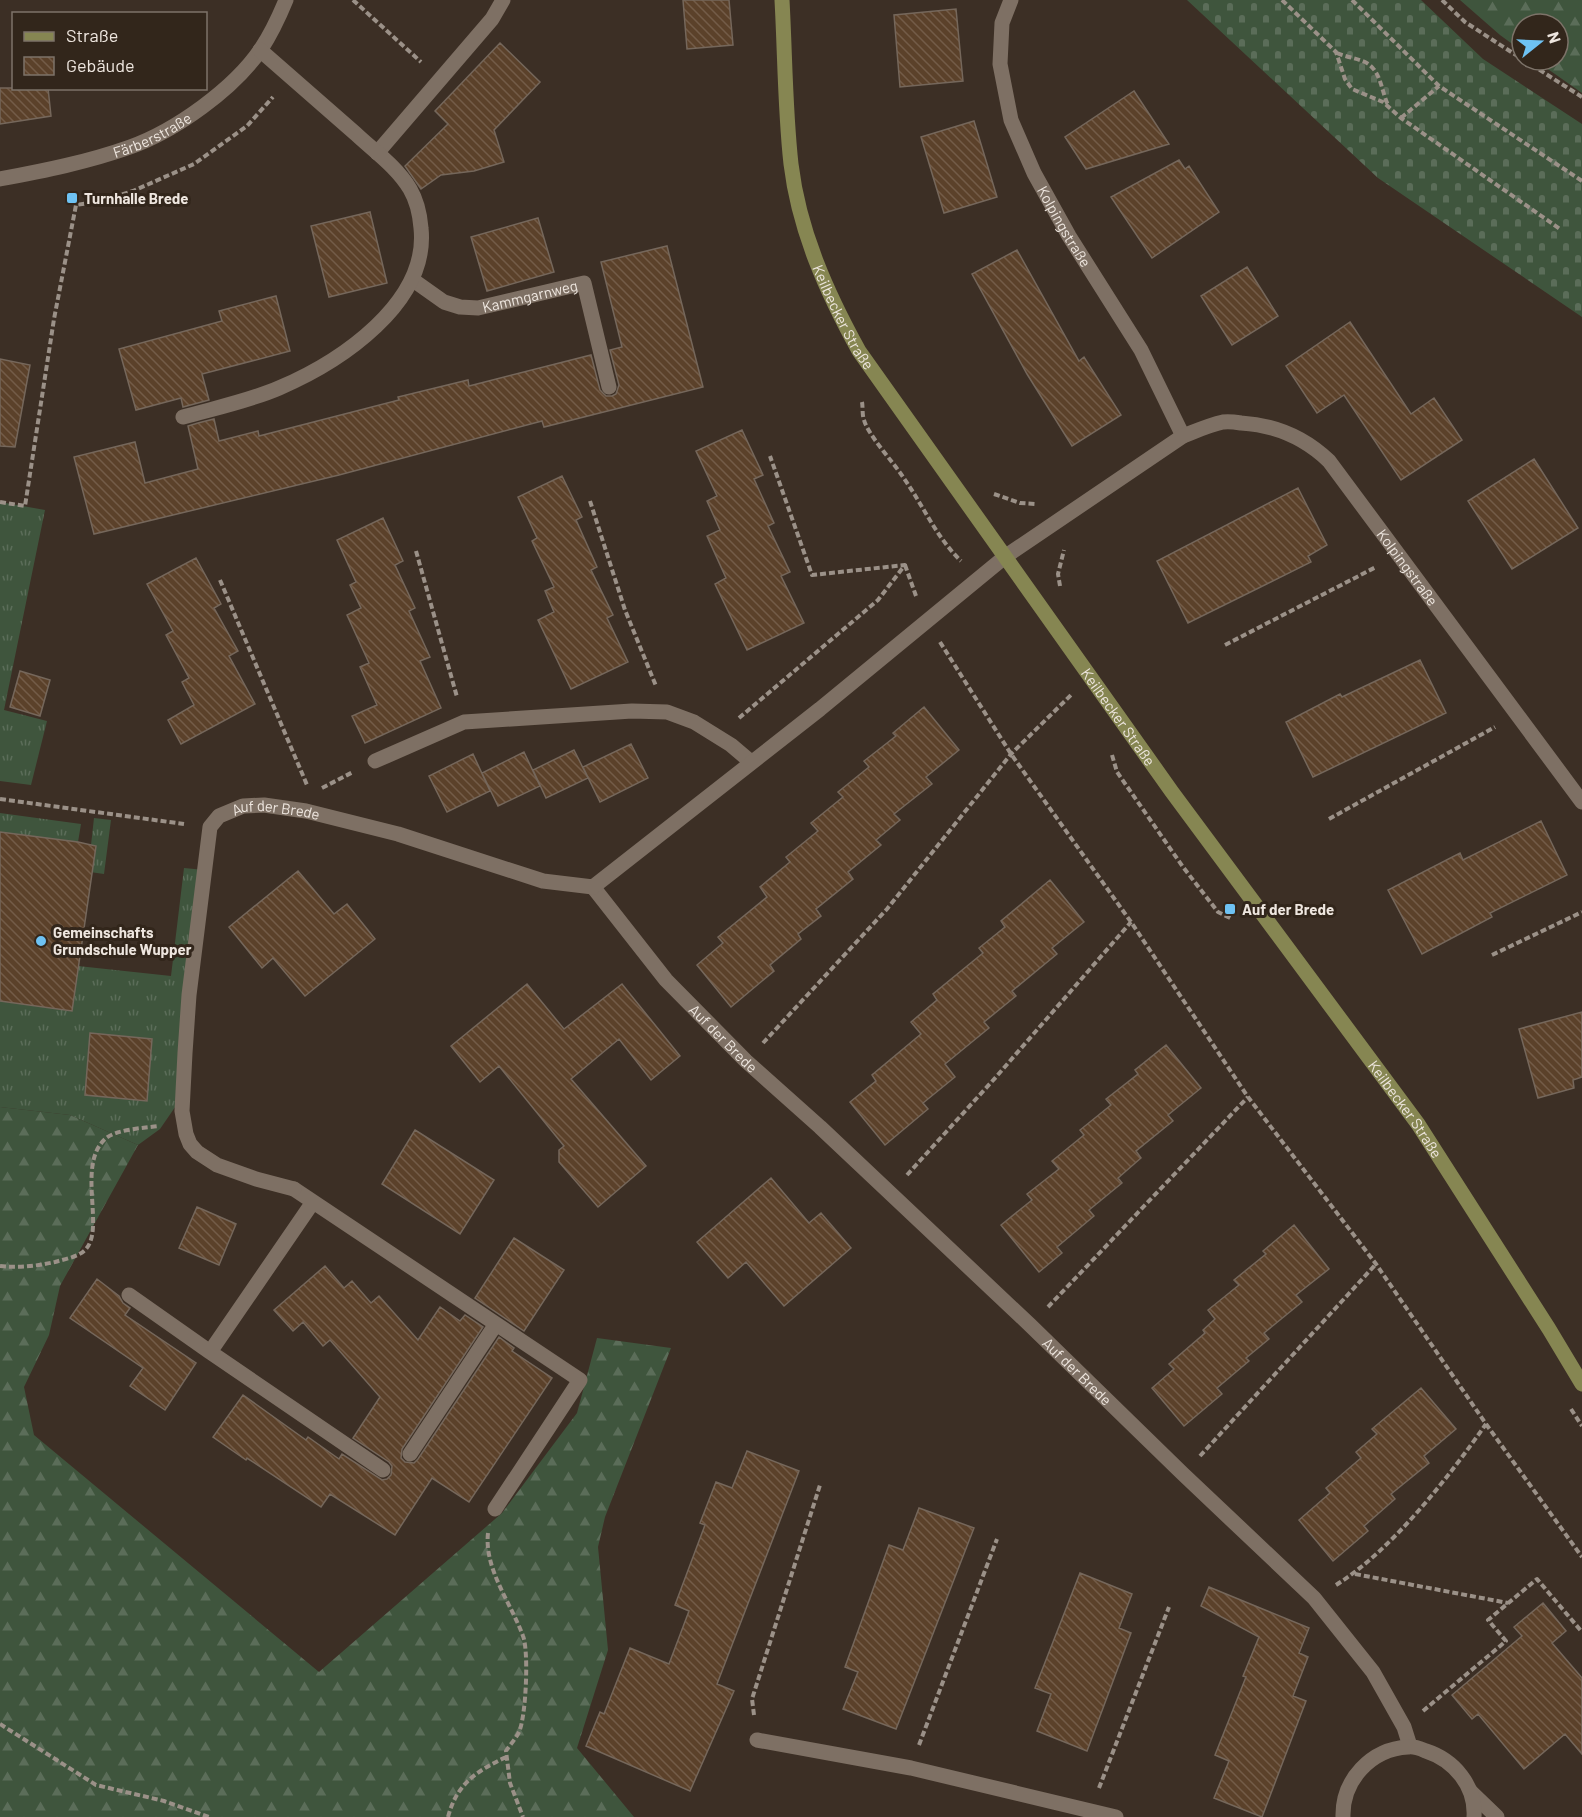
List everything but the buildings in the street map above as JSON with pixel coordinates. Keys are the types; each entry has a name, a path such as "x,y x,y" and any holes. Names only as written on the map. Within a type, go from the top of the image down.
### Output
{"main road":[{"name":"Keilbecker Straße","path":"782,0 791,165 803,224 826,286 859,351 1172,792 1418,1124 1582,1384"}],"street":[{"name":"Färberstraße","path":"0,179 46,170 130,147 167,130 221,91 260,50 286,0"},
{"path":"377,153 492,19 503,0"},
{"name":"Kolpingstraße","path":"1011,0 1002,23 1000,64 1011,120 1034,173 1141,350 1183,436"},
{"path":"183,417 258,396 312,373 343,353 373,329 404,294 413,280 418,264 422,239 416,203 403,178 260,50"},
{"name":"Kammgarnweg","path":"413,280 444,302 459,307 478,308 584,283 609,387"},
{"name":"Kolpingstraße","path":"1006,556 1183,436 1225,422 1262,424 1294,435 1314,447 1329,461 1582,802"},
{"path":"593,887 820,709 1006,556"},
{"path":"375,761 464,722 632,711 667,712 694,722 751,762"},
{"name":"Auf der Brede","path":"495,1509 580,1380 294,1190 228,1169 206,1159 190,1144 183,1123 182,1097 189,995 210,827 219,816 243,806 264,805 306,811 399,834 543,881 593,887 666,980 746,1061 1030,1325 1314,1598 1373,1672 1404,1727 1410,1746"},
{"path":"210,1352 313,1202"},
{"path":"129,1295 383,1470"},
{"path":"410,1454 496,1324"},
{"path":"757,1740 911,1768 1116,1817"},
{"path":"1343,1817 1344,1799 1349,1784 1358,1771 1383,1753 1410,1746 1434,1753 1460,1773 1470,1792 1474,1817"},
{"path":"1470,1792 1497,1817"}],"path":[{"path":"353,0 439,79"},
{"path":"1282,0 1336,52 1372,67 1379,78 1388,105"},
{"path":"1352,0 1439,86 1582,181"},
{"path":"1442,0 1465,22 1510,51"},
{"path":"1336,52 1345,79 1352,89 1388,105 1401,118 1560,229"},
{"path":"1543,72 1582,97"},
{"path":"0,502 25,506 54,319 76,205 101,201 133,191 194,164 247,126 291,77"},
{"path":"1401,118 1439,86"},
{"path":"717,736 878,600 905,565 812,574 770,456"},
{"path":"989,491 1020,503 1036,504"},
{"path":"590,501 625,610 667,712"},
{"path":"1062,597 1058,574 1065,548"},
{"path":"416,551 464,722"},
{"path":"1225,645 1397,555"},
{"path":"220,580 311,794 306,811"},
{"path":"927,621 1011,754 1131,922 1248,1097 1376,1264 1486,1424 1582,1557"},
{"path":"746,1061 887,909 1011,754 1076,691"},
{"path":"1329,819 1516,715"},
{"path":"311,794 375,761"},
{"path":"0,799 210,827"},
{"path":"1492,955 1582,912"},
{"path":"890,1193 996,1077 1131,922"},
{"path":"1030,1325 1248,1097"},
{"path":"0,1266 51,1263 72,1258 86,1250 92,1229 94,1155 105,1140 134,1129 183,1123"},
{"path":"1183,1474 1376,1264"},
{"path":"1314,1598 1354,1574 1394,1536 1453,1472 1486,1424"},
{"path":"752,1699 820,1485"},
{"path":"495,1509 490,1519 487,1544 495,1574 525,1639 524,1711 519,1731 506,1751 510,1783 523,1817"},
{"path":"917,1750 997,1539"},
{"path":"1354,1574 1508,1603"},
{"path":"1404,1727 1506,1641 1488,1620 1537,1579 1582,1632"},
{"path":"1090,1811 1169,1606"},
{"path":"0,1724 96,1785 164,1801 209,1817"},
{"path":"448,1817 460,1790 478,1771 506,1757"}],"green space":[{"path":"1187,0 1421,0 1483,59 1582,124 1582,317 1378,178"},
{"path":"1460,0 1582,0 1582,93 1552,72 1570,72 1570,12 1510,12 1510,42"},
{"path":"0,502 45,510 4,710 47,721 31,785 0,781"},
{"path":"0,813 81,824 78,842 0,832"},
{"path":"94,818 111,820 104,874 90,872"},
{"path":"184,868 204,870 182,1097 160,1129 138,1145 70,1115 0,1107 0,1001 78,966 171,976"},
{"path":"0,1107 70,1115 138,1145 60,1286 49,1335 24,1387 34,1435 319,1672 502,1513 577,1413 597,1338 671,1348 605,1517 598,1547 608,1650 577,1748 634,1817 0,1817"}],"place":[{"name":"Turnhalle Brede","path":"72,198"},
{"name":"Auf der Brede","path":"1230,909"},
{"name":"Gemeinschafts Grundschule Wupper","path":"41,941"}]}
